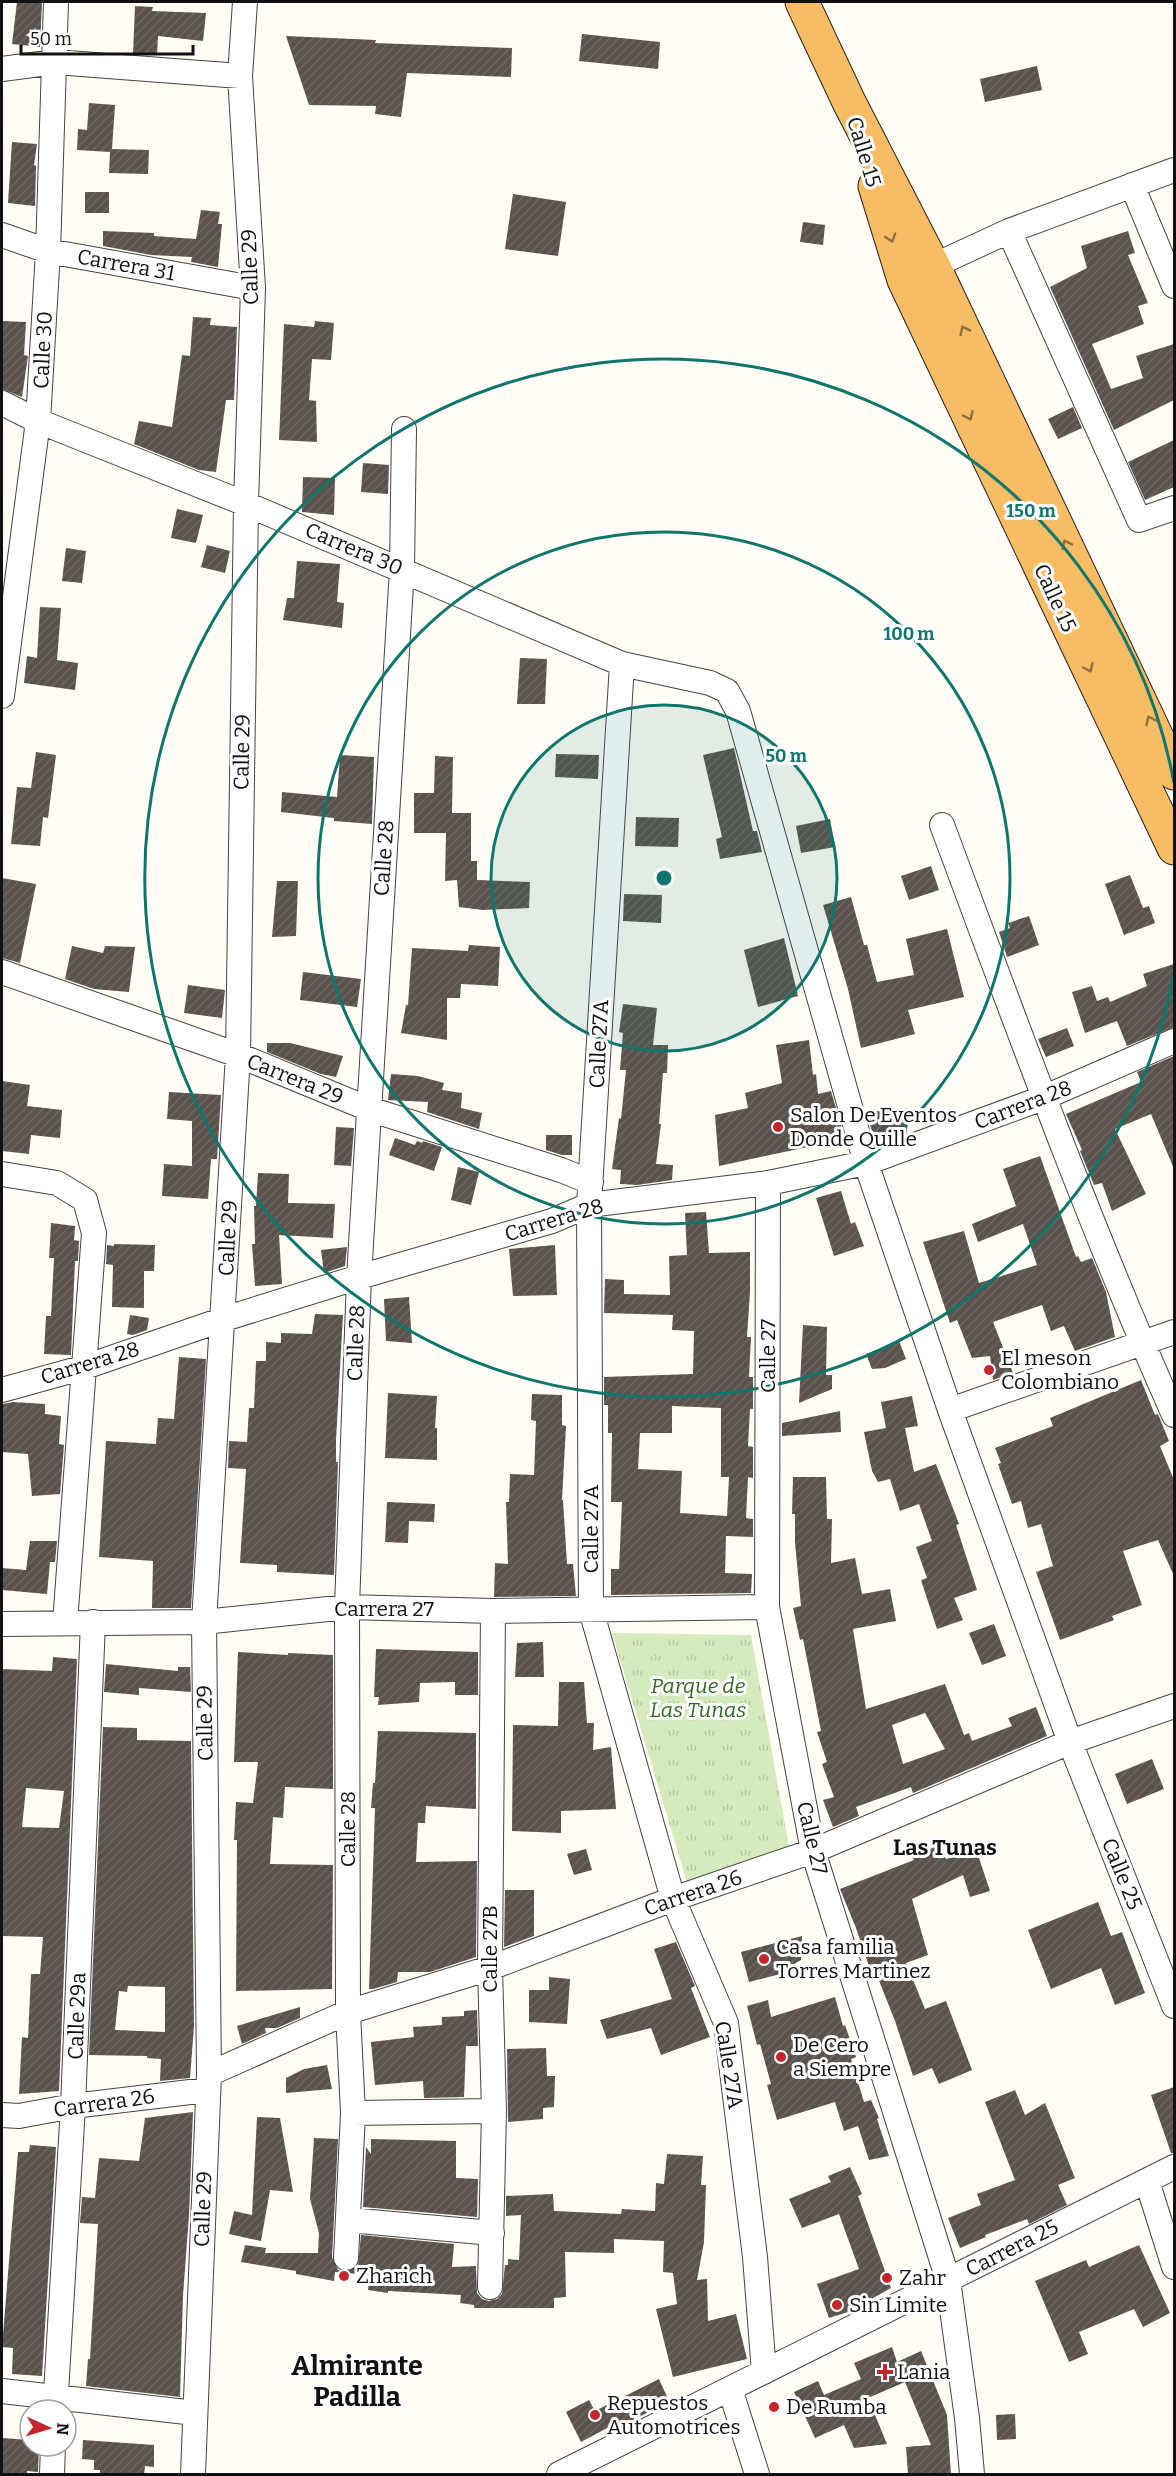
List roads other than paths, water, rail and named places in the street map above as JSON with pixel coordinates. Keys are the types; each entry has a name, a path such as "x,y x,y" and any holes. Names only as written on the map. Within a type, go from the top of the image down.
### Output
{"highway":[{"path":"802,2 849,102"},
{"name":"Calle 15","path":"849,102 934,267 1174,773"},
{"name":"Calle 15","path":"849,102 904,280 1174,848"}],"street":[{"name":"Calle 30","path":"2,696 38,421 48,251 56,62 56,2"},
{"name":"Calle 29","path":"193,2475 208,2082 204,1622 224,1319 238,1055 246,504 253,288 240,76 245,2"},
{"path":"2,69 56,62 240,76"},
{"path":"904,280 1009,231 1174,170"},
{"path":"1132,185 1174,286"},
{"path":"1009,231 1139,520 1174,508"},
{"name":"Carrera 31","path":"2,235 48,251 253,288"},
{"name":"Carrera 30","path":"2,403 38,421 246,504 622,663 710,683"},
{"name":"Calle 28","path":"346,2258 353,2113 348,2012 347,1607 358,1277 402,569 404,429"},
{"name":"Calle 27A","path":"622,663 590,1194 591,1610 673,1899 726,2023 755,2256 764,2372"},
{"name":"Calle 25","path":"710,683 727,691 738,711 866,1163 950,1410 1070,1742 1174,2006"},
{"path":"942,825 1043,1098 1174,1415"},
{"name":"Carrera 29","path":"2,972 238,1055 369,1109 561,1170 590,1194"},
{"name":"Carrera 28","path":"2,1390 85,1367 224,1319 358,1277 552,1221 590,1194 768,1183 866,1163 1043,1098 1174,1041"},
{"path":"2,1174 57,1183 85,1200 94,1233 65,1623"},
{"name":"Calle 27","path":"768,1183 767,1607 813,1851 948,2280 967,2418 972,2475"},
{"path":"950,1410 1174,1332"},
{"name":"Carrera 27","path":"2,1624 204,1622 347,1607 493,1611 767,1607"},
{"name":"Calle 27B","path":"490,2287 494,2111 490,1968 493,1611"},
{"name":"Calle 29a","path":"55,2398 73,2106 93,1622"},
{"name":"Carrera 26","path":"2,2115 19,2116 208,2082 348,2012 490,1968 673,1899 813,1851 1070,1742 1174,1706"},
{"path":"353,2113 494,2111"},
{"name":"Carrera 25","path":"559,2475 1174,2167"},
{"path":"1147,2181 1174,2267"},
{"path":"349,2220 492,2233"},
{"path":"730,2389 757,2475"},
{"path":"2,2391 33,2398"},
{"path":"78,2405 195,2413"},
{"path":"52,2475 53,2458"}],"place":[{"name":"Salon De Eventos Donde Quille","path":"778,1127"},
{"name":"El meson Colombiano","path":"989,1370"},
{"name":"Casa familia Torres Martinez","path":"764,1959"},
{"name":"De Cero a Siempre","path":"781,2057"},
{"name":"Zharich","path":"344,2276"},
{"name":"Zahr","path":"887,2278"},
{"name":"Sin Limite","path":"837,2305"},
{"name":"Lania","path":"885,2372"},
{"name":"De Rumba","path":"774,2407"},
{"name":"Repuestos Automotrices","path":"595,2415"}],"district":[{"name":"Las Tunas","path":"945,1847"},
{"name":"Almirante Padilla","path":"357,2382"}],"park label":[{"name":"Parque de Las Tunas","path":"698,1698"}]}
